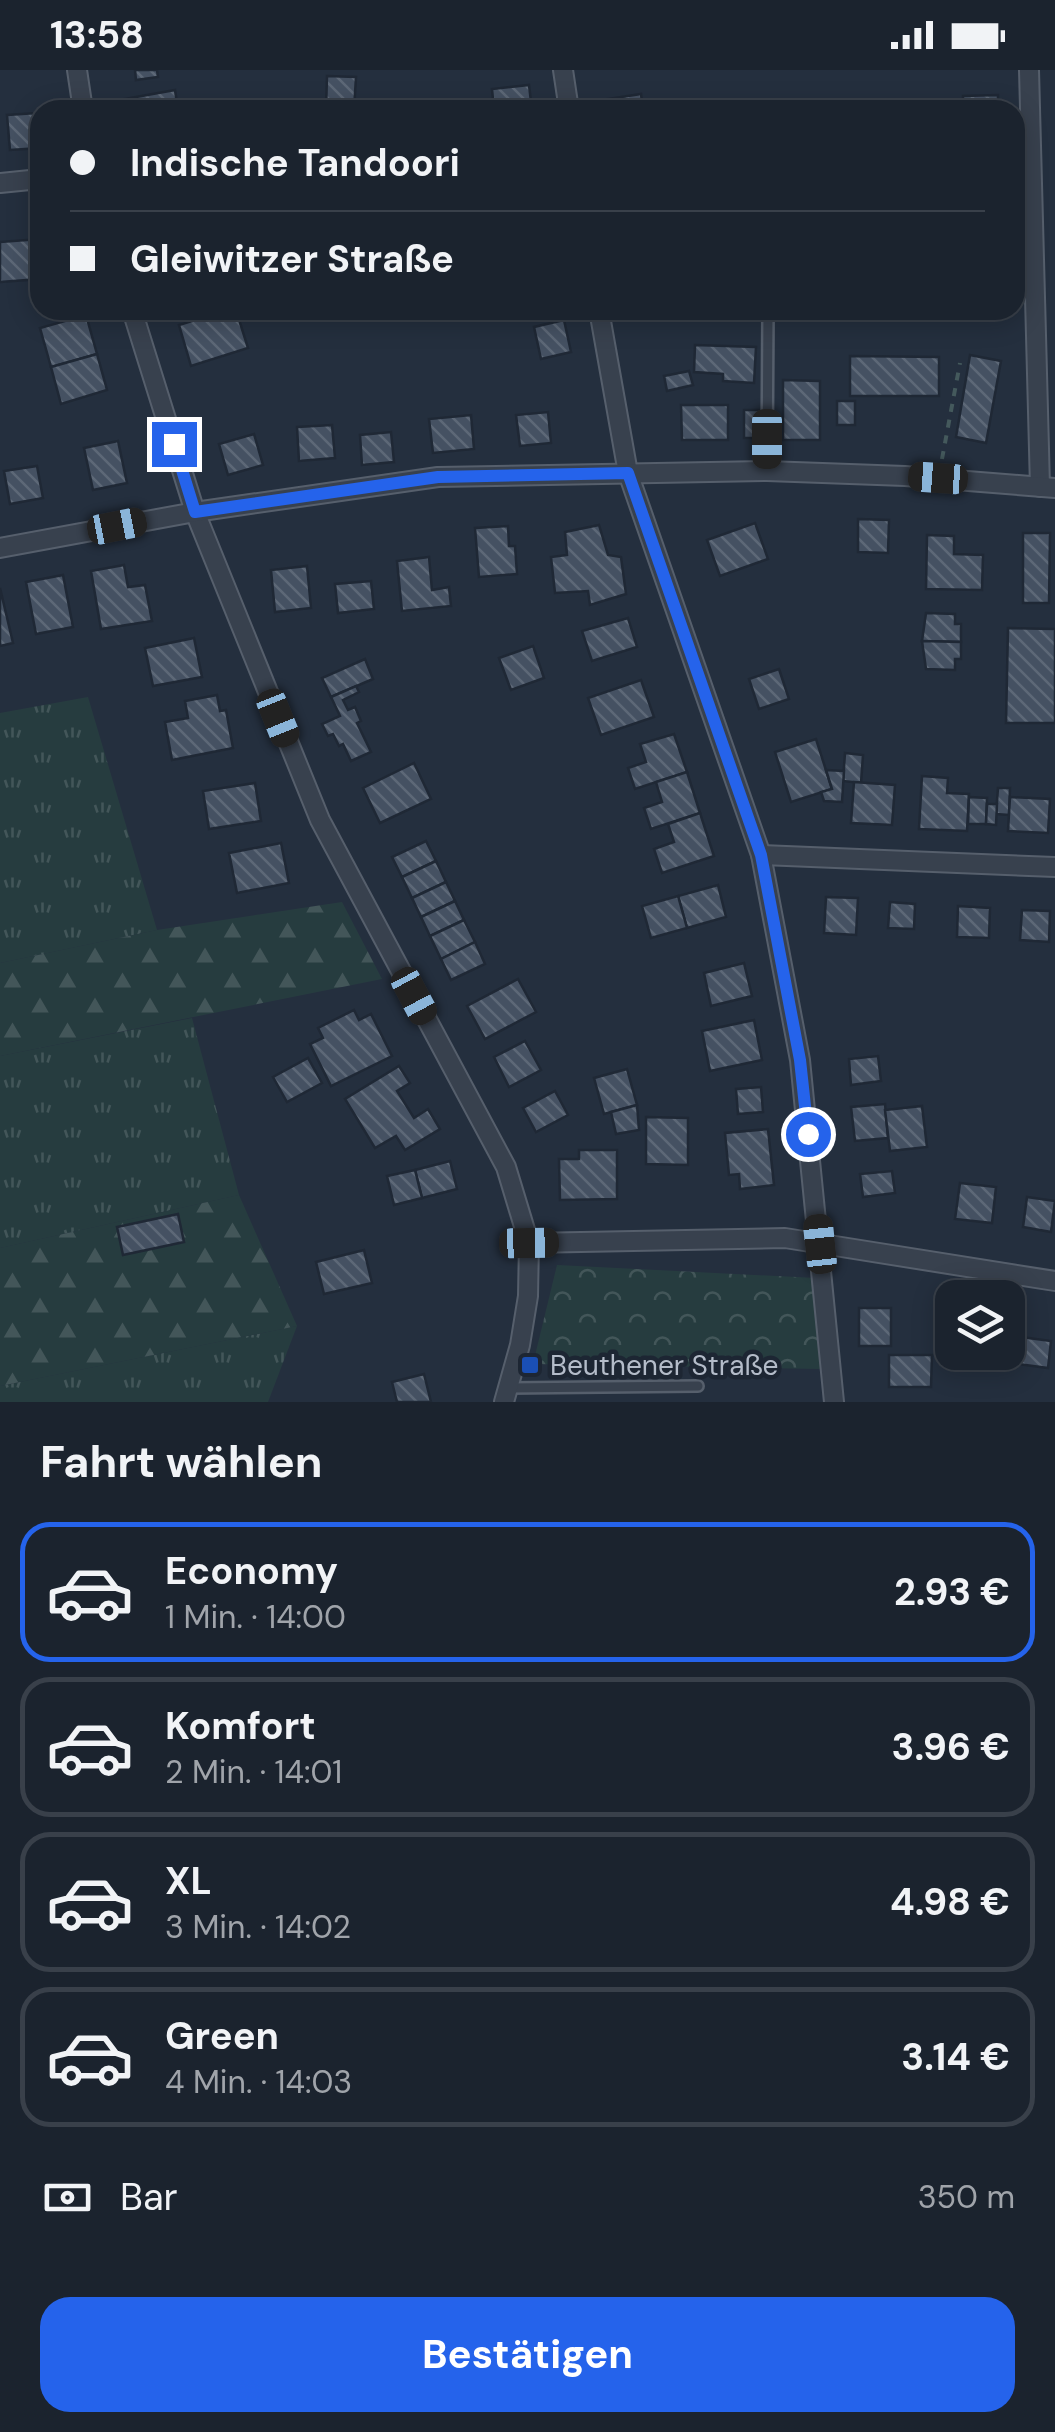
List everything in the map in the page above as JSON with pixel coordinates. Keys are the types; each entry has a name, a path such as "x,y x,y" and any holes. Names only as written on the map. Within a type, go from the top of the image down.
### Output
{"street":[{"path":"77,70 82,100"},
{"path":"563,70 568,100"},
{"path":"0,548 195,512 438,477 767,472 938,478 1048,488 1030,70"},
{"path":"0,183 30,180"},
{"path":"135,320 195,512 320,820 506,1167 529,1243 528,1296 506,1395"},
{"path":"602,320 628,473 761,855 800,1060 834,1402"},
{"path":"761,855 1055,868"},
{"path":"529,1243 785,1238 1055,1281"}],"lane":[{"path":"767,472 768,320"},
{"path":"506,1395 698,1386"}],"path":[{"path":"938,478 960,363"}],"green space":[{"path":"88,697 157,930 0,963 0,713"},
{"path":"342,902 382,979 0,1056 0,963 157,930"},
{"path":"192,1018 239,1195 0,1248 0,1056"},
{"path":"239,1195 297,1326 0,1386 0,1248"},
{"path":"557,1265 816,1278 822,1369 533,1364"},
{"path":"297,1326 268,1402 0,1402 0,1386"}],"building":[{"path":"135,70 157,70 158,77 136,80"},
{"path":"327,76 356,77 355,100 326,100"},
{"path":"529,85 531,100 493,100 492,89"},
{"path":"175,90 176,100 125,100"},
{"path":"641,94 642,100 608,100"},
{"path":"998,95 998,100 963,100 963,96"},
{"path":"30,113 30,149 10,150 7,115"},
{"path":"30,240 30,280 0,282 0,242"},
{"path":"68,320 87,320 97,354 51,367 40,328"},
{"path":"195,320 239,320 248,348 191,366 179,325"},
{"path":"564,320 571,352 541,359 534,327"},
{"path":"695,345 756,347 754,383 723,381 723,374 694,372"},
{"path":"97,354 107,390 61,404 51,367"},
{"path":"970,355 1001,361 986,443 956,437"},
{"path":"850,356 939,357 939,396 850,396"},
{"path":"689,371 693,385 667,391 664,376"},
{"path":"783,380 820,381 820,440 783,440"},
{"path":"837,401 855,401 855,425 837,425"},
{"path":"681,405 728,405 728,440 682,440"},
{"path":"744,410 761,410 761,438 744,438"},
{"path":"548,412 551,443 520,446 516,415"},
{"path":"471,415 474,449 433,453 429,419"},
{"path":"332,425 335,458 299,461 297,427"},
{"path":"391,432 394,462 362,465 360,435"},
{"path":"254,434 263,465 228,475 219,444"},
{"path":"118,441 127,483 93,490 84,448"},
{"path":"37,466 43,498 10,504 4,471"},
{"path":"858,519 889,520 888,553 858,552"},
{"path":"755,523 768,559 720,576 707,540"},
{"path":"599,525 608,555 621,557 626,594 590,605 588,591 555,593 551,557 567,555 565,532"},
{"path":"508,526 509,546 515,546 517,574 479,577 475,528"},
{"path":"1023,533 1050,533 1049,603 1023,603"},
{"path":"927,535 954,536 954,554 983,555 982,590 926,589"},
{"path":"429,557 432,590 449,587 451,606 402,611 397,561"},
{"path":"124,565 128,587 145,585 152,621 101,629 91,571"},
{"path":"307,566 311,608 275,612 271,570"},
{"path":"63,575 73,627 36,634 26,582"},
{"path":"371,581 374,609 338,613 335,584"},
{"path":"0,588 13,643 0,646"},
{"path":"926,613 955,614 955,624 961,624 961,642 922,641"},
{"path":"628,618 637,647 592,661 582,631"},
{"path":"1008,628 1055,629 1055,723 1006,723"},
{"path":"194,638 202,677 153,686 145,648"},
{"path":"922,641 961,642 961,659 955,659 955,670 926,669"},
{"path":"533,646 544,678 511,690 499,658"},
{"path":"365,659 373,679 331,697 322,678"},
{"path":"779,669 789,699 759,709 749,679"},
{"path":"641,680 654,717 601,735 588,698"},
{"path":"356,686 359,692 343,700 348,710 355,707 361,721 357,723 371,752 351,761 343,744 339,746 333,734 328,736 322,724 340,716 331,697"},
{"path":"217,695 220,711 226,710 233,748 172,760 165,722 188,718 185,701"},
{"path":"674,734 687,772 635,789 628,768 646,762 640,744"},
{"path":"816,739 832,789 791,802 775,752"},
{"path":"845,753 863,755 861,783 843,781"},
{"path":"414,763 431,799 380,823 363,788"},
{"path":"826,770 844,771 842,802 824,801 821,792 832,789"},
{"path":"687,772 700,813 651,829 644,808 662,802 656,782"},
{"path":"922,776 948,778 947,793 969,794 967,831 919,829"},
{"path":"854,782 895,785 892,825 851,823"},
{"path":"255,783 261,821 209,829 203,791"},
{"path":"998,788 1010,788 1009,815 996,814"},
{"path":"969,797 987,798 986,824 968,824"},
{"path":"1010,797 1050,799 1048,833 1008,831"},
{"path":"987,804 997,804 996,825 986,824"},
{"path":"700,813 714,856 662,873 654,849 674,842 668,824"},
{"path":"426,841 436,861 402,877 392,857"},
{"path":"281,843 289,883 237,893 229,853"},
{"path":"436,861 446,882 412,898 402,877"},
{"path":"446,882 455,901 421,917 412,898"},
{"path":"718,885 726,917 687,928 678,896"},
{"path":"678,896 687,928 651,938 642,906"},
{"path":"826,897 858,898 856,935 824,933"},
{"path":"455,901 464,920 430,936 421,917"},
{"path":"890,902 915,904 914,929 888,928"},
{"path":"958,906 990,908 989,938 957,937"},
{"path":"1022,910 1050,911 1049,942 1020,940"},
{"path":"464,920 475,942 441,959 430,936"},
{"path":"475,942 485,964 451,980 441,959"},
{"path":"744,963 752,996 711,1006 704,973"},
{"path":"518,979 536,1012 485,1039 467,1006"},
{"path":"354,1010 359,1020 371,1014 392,1056 331,1086 310,1044 323,1038 318,1028"},
{"path":"754,1020 762,1060 710,1071 702,1031"},
{"path":"525,1041 541,1070 509,1087 494,1057"},
{"path":"878,1056 881,1081 851,1085 849,1059"},
{"path":"308,1058 322,1083 287,1102 273,1077"},
{"path":"399,1066 410,1083 397,1091 414,1118 428,1109 440,1129 405,1150 396,1136 375,1148 345,1099"},
{"path":"627,1069 637,1105 604,1114 594,1078"},
{"path":"761,1087 763,1112 738,1114 736,1089"},
{"path":"555,1091 568,1115 536,1132 523,1108"},
{"path":"885,1104 888,1138 855,1141 851,1107"},
{"path":"637,1105 639,1130 616,1134 611,1112"},
{"path":"922,1106 927,1147 890,1151 885,1110"},
{"path":"646,1117 688,1118 688,1165 646,1164"},
{"path":"768,1129 774,1185 740,1189 739,1174 729,1175 725,1133"},
{"path":"579,1150 617,1150 617,1199 560,1200 559,1159 579,1159"},
{"path":"450,1161 457,1189 422,1198 415,1170"},
{"path":"415,1170 422,1198 394,1205 387,1176"},
{"path":"892,1171 895,1193 863,1197 860,1174"},
{"path":"960,1183 996,1187 992,1223 955,1219"},
{"path":"1027,1197 1055,1201 1051,1232 1023,1227"},
{"path":"178,1214 184,1242 123,1255 117,1227"},
{"path":"364,1250 372,1283 324,1294 316,1262"},
{"path":"859,1308 891,1308 891,1346 859,1346"},
{"path":"1025,1338 1051,1341 1048,1368 1025,1365"},
{"path":"889,1355 932,1355 931,1387 889,1387"},
{"path":"424,1374 431,1402 397,1402 392,1382"}],"place":[{"name":"Beuthener Straße","path":"530,1365"}],"route":[{"path":"174,444 195,512 438,477 628,473 761,855 800,1060 808,1134"}]}
